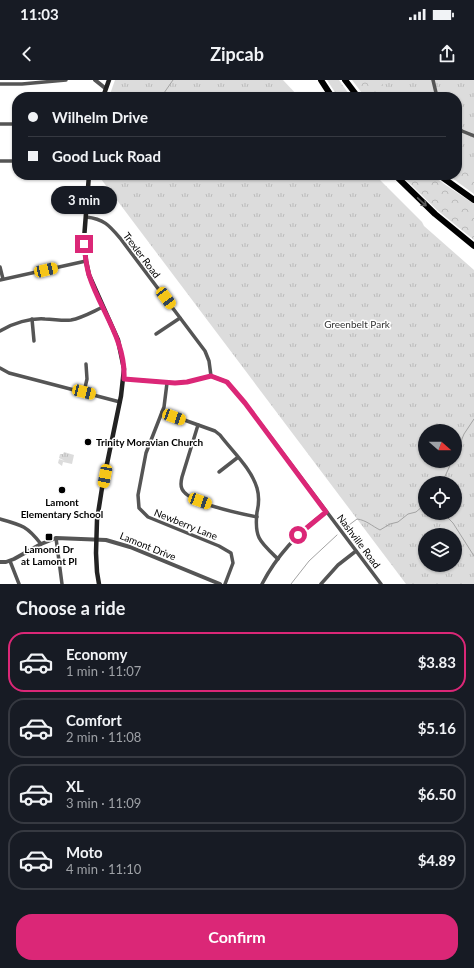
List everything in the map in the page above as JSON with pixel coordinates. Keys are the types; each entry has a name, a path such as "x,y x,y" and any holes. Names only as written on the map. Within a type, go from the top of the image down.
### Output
{"highway":[{"path":"321,80 329,92"},
{"path":"345,80 354,92"},
{"path":"400,180 435,214 474,246"},
{"path":"446,180 474,200"}],"main road":[{"path":"104,92 109,80"},
{"path":"89,180 84,239 86,261 89,275 120,347 124,369 124,379 120,402 97,520 97,572 99,584"}],"street":[{"path":"0,84 44,81 60,82 66,80"},
{"path":"95,80 105,88"},
{"path":"433,80 436,92"},
{"path":"0,124 12,124"},
{"path":"462,131 474,136"},
{"path":"0,161 12,161"},
{"name":"Trexler Road","path":"86,217 99,219 108,224 205,351 209,361 211,376"},
{"path":"0,267 1,280 86,261"},
{"path":"0,331 9,326 32,319 71,320 103,307"},
{"path":"156,334 180,318"},
{"path":"32,319 34,341"},
{"path":"84,392 87,379 86,364"},
{"path":"0,368 9,373 120,402"},
{"path":"124,379 167,383 187,382 211,376"},
{"name":"Nashville Road","path":"211,376 224,380 231,386 381,584"},
{"name":"Newberry Lane","path":"167,383 162,412 146,453 138,495 138,505 142,512 148,517 231,552 233,563 225,584"},
{"path":"162,412 209,429 220,435 253,477 257,490 258,504 256,530 259,539 278,559"},
{"path":"198,425 182,477 182,491 190,497 227,510 257,517"},
{"path":"219,472 237,458"},
{"path":"262,584 278,559 298,535 326,512"},
{"path":"0,520 25,527 32,532 42,544"},
{"path":"56,538 62,584"},
{"name":"Lamont Drive","path":"0,562 10,561 56,538 96,539 116,542 220,584"},
{"path":"320,584 338,565 356,551"},
{"path":"10,561 19,584"}],"green space":[{"path":"115,80 283,80 294,92 111,92"},
{"path":"327,80 339,80 347,92 335,92"},
{"path":"352,80 474,80 474,194 455,180 462,180 462,92 361,92"},
{"path":"380,80 474,80 474,169 462,161 462,92 387,92"},
{"name":"Greenbelt Park","path":"102,180 380,180 422,222 424,226 474,270 474,584 406,584"},
{"path":"406,180 438,180 474,204 474,240 437,210"},
{"path":"64,452 74,455 72,464 63,462 62,466 58,463 59,459 65,461 59,458 60,454 63,454"}],"waterway":[{"path":"165,92 173,80"},
{"path":"462,439 474,419"},
{"path":"445,476 449,468"},
{"path":"345,528 357,519 380,530 390,524 398,522 408,514 418,510"},
{"path":"450,520 474,556"},
{"path":"291,584 309,561 337,535"}],"place":[{"name":"Trinity Moravian Church","path":"88,442"},
{"name":"Lamont Elementary School","path":"62,490"},
{"name":"Lamond Dr at Lamont Pl","path":"49,537"}],"route":[{"path":"84,244 89,275 118,340 123,361 124,379 175,383 187,382 211,376 227,382 236,391 326,512 298,535"}]}
